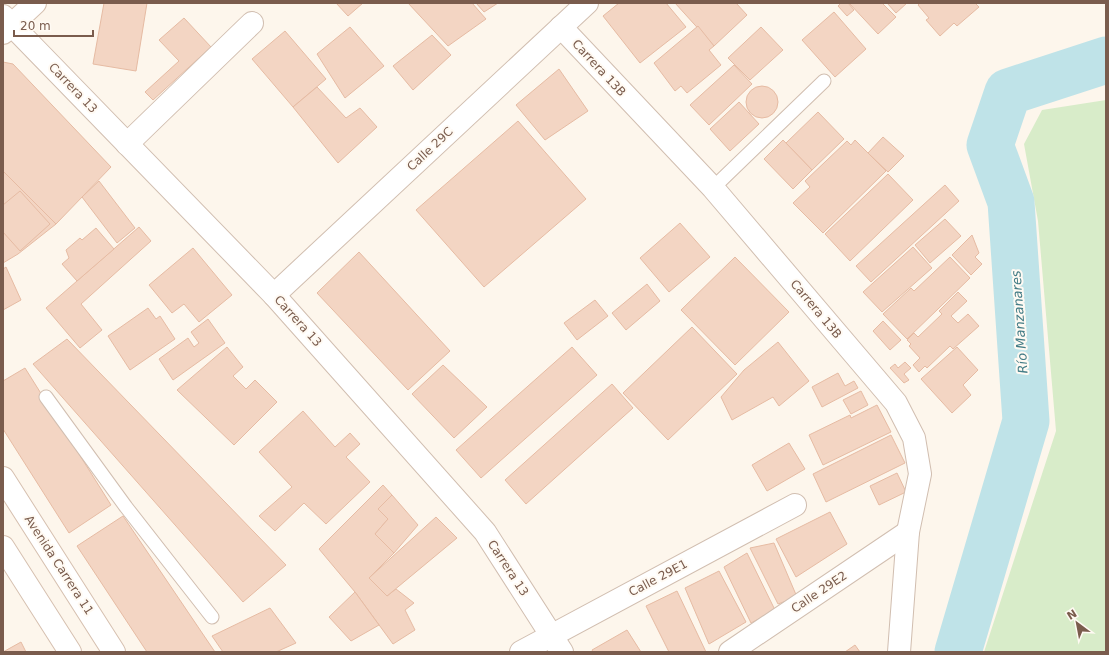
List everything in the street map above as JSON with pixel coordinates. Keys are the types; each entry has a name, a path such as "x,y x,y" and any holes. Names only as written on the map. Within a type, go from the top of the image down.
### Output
{"street":[{"path":"6,25 35,3"},
{"name":"Calle 29C","path":"274,295 587,3"},
{"path":"127,144 252,23"},
{"name":"Carrera 13","path":"6,25 127,144 274,295 485,532 557,644"},
{"name":"Carrera 13B","path":"561,27 713,188 896,403 914,438 920,474 908,532 899,652"},
{"name":"Avenida Carrera 11","path":"3,478 114,652"},
{"name":"Calle 29E1","path":"521,652 557,644 795,505"},
{"name":"Calle 29E2","path":"730,652 908,532"},
{"path":"3,546 70,652"}],"lane":[{"path":"713,188 824,82"},
{"path":"46,397 126,507 212,617"}],"green space":[{"path":"1106,100 1106,652 984,652 1056,431 1038,221 1024,144 1042,110"}],"building":[{"path":"104,3 147,3 136,71 93,64"},
{"path":"336,3 363,3 348,16"},
{"path":"408,3 472,3 486,19 448,46"},
{"path":"476,3 498,3 484,12"},
{"path":"619,3 666,3 686,27 640,63 603,16"},
{"path":"675,3 736,3 747,15 714,46"},
{"path":"841,3 848,3 854,10 847,16 838,6"},
{"path":"849,3 882,3 896,17 878,34"},
{"path":"887,3 907,3 896,13"},
{"path":"920,3 975,3 979,7 957,26 954,23 940,36 926,20 929,18 918,5"},
{"path":"834,12 866,49 835,77 802,40"},
{"path":"184,18 211,47 153,100 145,92 179,61 159,40"},
{"path":"698,26 714,46 709,50 721,65 687,93 681,86 675,91 654,63"},
{"path":"350,27 384,66 345,98 317,54"},
{"path":"761,27 783,50 750,80 728,58"},
{"path":"285,31 326,79 293,107 252,59"},
{"path":"432,35 451,55 413,90 393,66"},
{"path":"3,62 13,64 111,167 56,224 3,171"},
{"path":"734,65 752,84 709,125 690,105"},
{"path":"559,69 588,111 545,140 516,105"},
{"path":"759,86 765,86 775,93 778,102 777,108 771,115 765,118 759,118 749,111 746,105 746,99 753,89"},
{"path":"317,87 346,118 360,108 377,127 338,163 293,107"},
{"path":"739,102 759,124 730,151 710,129"},
{"path":"818,112 844,139 812,170 786,143"},
{"path":"518,121 586,199 484,287 416,210"},
{"path":"883,137 904,156 888,172 868,153"},
{"path":"783,140 812,170 793,189 764,159"},
{"path":"855,140 886,171 823,233 793,203 810,187 805,181 847,141 851,145"},
{"path":"3,171 56,224 18,254 3,263"},
{"path":"888,174 913,200 850,261 825,234"},
{"path":"99,181 135,228 117,243 82,197"},
{"path":"945,185 959,201 871,282 856,266"},
{"path":"20,191 50,224 20,251 3,232 3,205"},
{"path":"945,219 961,236 930,263 915,245"},
{"path":"680,223 710,257 669,292 640,258"},
{"path":"139,227 151,241 81,304 102,330 80,348 46,308"},
{"path":"96,228 114,249 77,281 62,264 69,258 66,250 80,238 82,240"},
{"path":"972,235 979,253 975,257 982,264 971,275 952,255"},
{"path":"913,247 932,268 882,312 863,292"},
{"path":"193,248 232,295 199,322 184,304 172,313 149,285"},
{"path":"359,252 450,351 408,390 317,293"},
{"path":"735,257 789,312 735,365 681,310"},
{"path":"950,257 970,278 907,339 883,314 911,288 914,291"},
{"path":"6,267 21,300 3,310 3,269"},
{"path":"647,284 660,301 626,330 612,313"},
{"path":"958,292 967,301 951,316 958,323 968,314 979,326 953,349 950,346 927,368 925,366 919,372 913,365 920,358 909,346 911,344 907,340 914,333 918,337 942,314 939,311"},
{"path":"595,300 608,316 577,340 564,323"},
{"path":"148,308 156,319 160,316 175,339 130,370 108,336"},
{"path":"208,319 225,343 173,380 159,359 188,338 194,347 199,343 191,332"},
{"path":"883,321 901,340 890,350 873,331"},
{"path":"692,327 737,374 668,440 623,393"},
{"path":"67,339 286,565 243,602 33,364"},
{"path":"778,342 809,381 779,406 773,397 732,420 721,397 744,370"},
{"path":"227,347 243,367 233,376 246,389 255,380 277,402 234,445 177,390"},
{"path":"572,347 597,375 481,478 456,450"},
{"path":"957,347 978,370 963,385 971,395 952,413 921,379"},
{"path":"905,362 911,368 904,374 909,380 904,383 890,368 895,364 898,368"},
{"path":"443,365 487,407 454,438 412,394"},
{"path":"25,368 111,505 69,533 3,429 3,381"},
{"path":"838,373 845,386 854,381 858,388 822,407 812,387"},
{"path":"612,384 633,408 526,504 505,480"},
{"path":"861,391 868,405 851,414 843,400"},
{"path":"877,405 891,432 823,465 809,435 850,415 851,418"},
{"path":"303,411 335,447 350,433 360,444 346,457 370,482 326,524 304,503 275,531 259,516 292,487 259,452"},
{"path":"891,435 905,463 826,502 813,474"},
{"path":"789,443 805,469 767,491 752,465"},
{"path":"897,473 906,492 879,505 870,486"},
{"path":"383,485 392,495 378,509 388,519 375,534 394,553 369,578 387,596 396,589 414,603 405,610 415,630 393,644 355,592 319,549"},
{"path":"392,495 418,525 394,553 375,534 388,519 378,509"},
{"path":"830,512 847,544 796,577 776,539"},
{"path":"123,516 215,652 147,652 77,546"},
{"path":"436,517 457,538 387,596 369,578"},
{"path":"774,543 797,597 778,604 750,548"},
{"path":"747,553 775,610 751,623 724,567"},
{"path":"719,571 746,622 709,644 685,588"},
{"path":"677,591 706,652 669,652 646,606"},
{"path":"355,592 379,625 351,641 329,617"},
{"path":"270,608 296,643 276,652 223,652 212,636"},
{"path":"627,630 641,652 593,652 592,650"},
{"path":"21,642 26,652 3,652"},
{"path":"855,645 860,652 845,652"}],"waterway":[{"name":"Río Manzanares","path":"958,652 1026,421 1011,202 990,145 1008,92 1106,60"}]}
